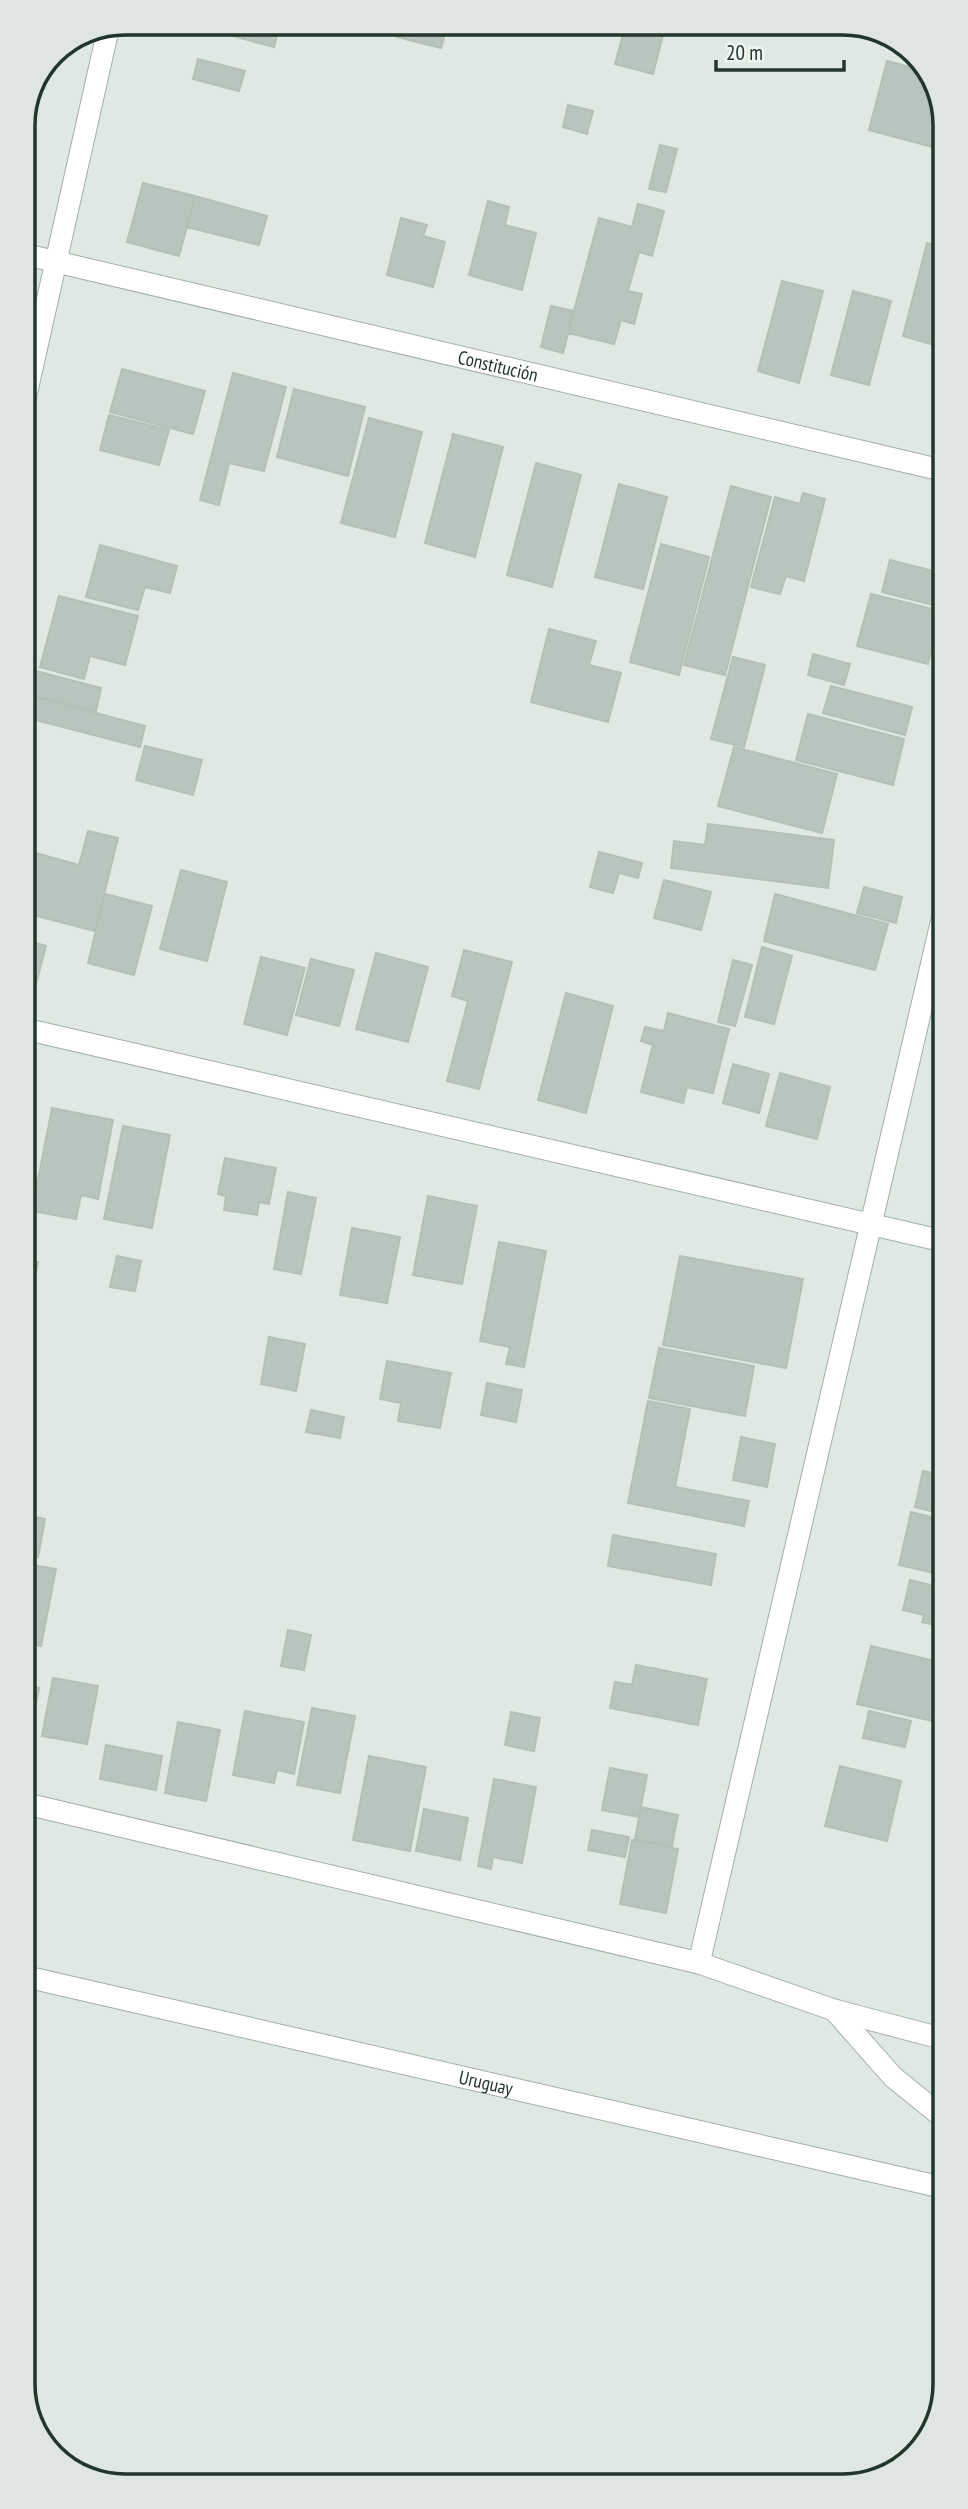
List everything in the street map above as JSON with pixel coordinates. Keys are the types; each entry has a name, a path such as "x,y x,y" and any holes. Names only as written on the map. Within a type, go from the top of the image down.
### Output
{"street":[{"path":"35,354 106,37"},
{"name":"Constitución","path":"35,257 933,468"},
{"path":"699,1963 933,958"},
{"path":"35,1031 933,1239"},
{"path":"35,1806 699,1963 834,2010 933,2036"},
{"name":"Uruguay","path":"35,1979 933,2185"},
{"path":"834,2010 893,2077 933,2109"}],"building":[{"path":"229,35 277,35 274,47"},
{"path":"398,35 445,35 441,48"},
{"path":"623,35 663,35 653,74 615,64"},
{"path":"198,59 245,71 239,91 193,79"},
{"path":"887,61 912,68 924,85 931,107 933,147 869,130"},
{"path":"568,105 593,111 587,134 563,127"},
{"path":"660,145 677,149 666,192 649,189"},
{"path":"143,183 195,196 179,256 127,242"},
{"path":"195,196 267,216 259,245 187,227"},
{"path":"488,201 509,207 505,225 536,233 522,290 469,275"},
{"path":"638,204 664,211 652,256 639,252 628,291 642,294 634,324 621,320 614,344 568,333 599,218 632,227"},
{"path":"401,218 427,225 423,236 445,242 433,287 387,275"},
{"path":"927,243 933,244 933,345 903,336"},
{"path":"782,281 823,291 799,383 758,371"},
{"path":"853,291 891,301 869,385 831,375"},
{"path":"551,306 574,311 563,353 541,347"},
{"path":"122,369 205,391 193,434 110,412"},
{"path":"233,373 286,387 264,471 229,463 219,505 200,500"},
{"path":"294,389 365,407 348,476 277,457"},
{"path":"109,415 169,430 159,465 100,450"},
{"path":"369,418 422,432 395,537 341,523"},
{"path":"453,434 503,447 475,557 425,543"},
{"path":"536,463 581,475 552,587 507,575"},
{"path":"619,484 667,497 643,589 595,577"},
{"path":"731,486 771,497 725,675 684,665"},
{"path":"803,493 825,499 804,581 786,576 780,594 751,587 775,497 800,504"},
{"path":"661,544 709,557 679,675 630,662"},
{"path":"100,545 177,566 170,593 145,587 138,610 86,597"},
{"path":"890,560 933,571 933,605 882,592"},
{"path":"871,594 933,609 933,644 928,664 857,646"},
{"path":"59,596 138,616 125,665 90,656 84,679 40,667"},
{"path":"549,629 596,641 589,665 621,673 608,722 531,702"},
{"path":"813,654 850,664 844,685 808,675"},
{"path":"733,657 765,665 744,747 711,739"},
{"path":"35,671 101,688 96,711 35,696"},
{"path":"831,686 912,707 905,735 823,713"},
{"path":"35,697 145,726 140,747 35,720"},
{"path":"808,714 904,739 893,785 796,760"},
{"path":"145,746 202,760 193,795 136,780"},
{"path":"734,747 837,774 822,833 718,806"},
{"path":"708,824 834,840 828,888 671,868 674,841 705,845"},
{"path":"88,831 118,838 95,931 35,916 35,853 79,865"},
{"path":"599,852 642,863 638,878 619,873 613,893 590,887"},
{"path":"181,870 227,882 207,961 160,949"},
{"path":"664,880 711,892 701,930 654,918"},
{"path":"864,887 902,897 896,923 857,913"},
{"path":"105,894 152,906 134,975 88,963"},
{"path":"775,894 888,924 875,970 764,941"},
{"path":"35,943 46,946 35,984"},
{"path":"762,947 792,956 774,1024 745,1017"},
{"path":"464,950 512,962 479,1089 447,1081 468,1001 452,996"},
{"path":"376,953 428,967 408,1042 356,1029"},
{"path":"261,957 305,968 287,1035 244,1024"},
{"path":"311,959 354,970 339,1026 296,1015"},
{"path":"733,960 752,965 735,1026 718,1022"},
{"path":"566,993 613,1006 586,1113 538,1100"},
{"path":"668,1013 729,1029 713,1093 687,1087 683,1103 641,1092 653,1045 641,1041 645,1027 664,1031"},
{"path":"733,1064 769,1074 759,1113 723,1103"},
{"path":"780,1073 830,1087 817,1139 766,1126"},
{"path":"52,1108 113,1120 98,1199 81,1195 76,1219 35,1212 35,1196"},
{"path":"123,1126 170,1135 152,1228 104,1219"},
{"path":"225,1158 276,1168 269,1204 259,1202 257,1215 224,1210 226,1196 218,1194"},
{"path":"288,1192 316,1198 301,1274 274,1269"},
{"path":"428,1196 477,1206 462,1284 413,1275"},
{"path":"352,1228 400,1237 387,1303 340,1295"},
{"path":"499,1242 546,1251 524,1367 506,1364 510,1347 480,1341"},
{"path":"117,1256 141,1261 135,1291 110,1287"},
{"path":"680,1256 803,1279 786,1368 663,1345"},
{"path":"269,1337 305,1344 296,1391 261,1384"},
{"path":"659,1348 754,1366 745,1416 649,1398"},
{"path":"387,1361 451,1373 440,1428 398,1421 401,1403 380,1399"},
{"path":"487,1383 522,1390 516,1422 481,1415"},
{"path":"648,1401 690,1409 675,1487 749,1501 744,1526 628,1503"},
{"path":"311,1410 344,1417 340,1438 306,1432"},
{"path":"741,1437 775,1444 767,1487 733,1480"},
{"path":"923,1471 933,1473 933,1512 915,1507"},
{"path":"911,1512 933,1518 933,1573 899,1565"},
{"path":"35,1517 45,1519 38,1557 35,1556"},
{"path":"613,1535 716,1554 711,1585 608,1566"},
{"path":"35,1566 56,1569 41,1646 35,1645"},
{"path":"910,1580 933,1586 933,1625 922,1622 924,1615 903,1610"},
{"path":"288,1630 311,1635 304,1670 281,1666"},
{"path":"871,1646 933,1660 933,1721 857,1704"},
{"path":"636,1665 707,1679 698,1725 610,1708 615,1682 632,1685"},
{"path":"53,1678 98,1686 87,1744 42,1736"},
{"path":"35,1687 39,1688 35,1709"},
{"path":"312,1708 355,1716 340,1793 297,1785"},
{"path":"245,1711 304,1722 294,1774 277,1770 274,1783 233,1775"},
{"path":"869,1711 911,1721 905,1747 863,1738"},
{"path":"511,1712 540,1718 534,1751 505,1745"},
{"path":"178,1722 220,1730 206,1801 165,1793"},
{"path":"106,1745 162,1756 156,1790 100,1779"},
{"path":"369,1756 426,1767 410,1851 353,1840"},
{"path":"840,1766 901,1781 887,1841 825,1826"},
{"path":"610,1768 647,1775 639,1817 602,1810"},
{"path":"494,1779 536,1787 522,1863 493,1857 491,1869 478,1866"},
{"path":"641,1807 678,1815 672,1846 635,1839"},
{"path":"424,1809 468,1818 460,1860 416,1851"},
{"path":"592,1830 629,1837 625,1857 588,1850"},
{"path":"632,1840 678,1849 666,1913 620,1904"}]}
